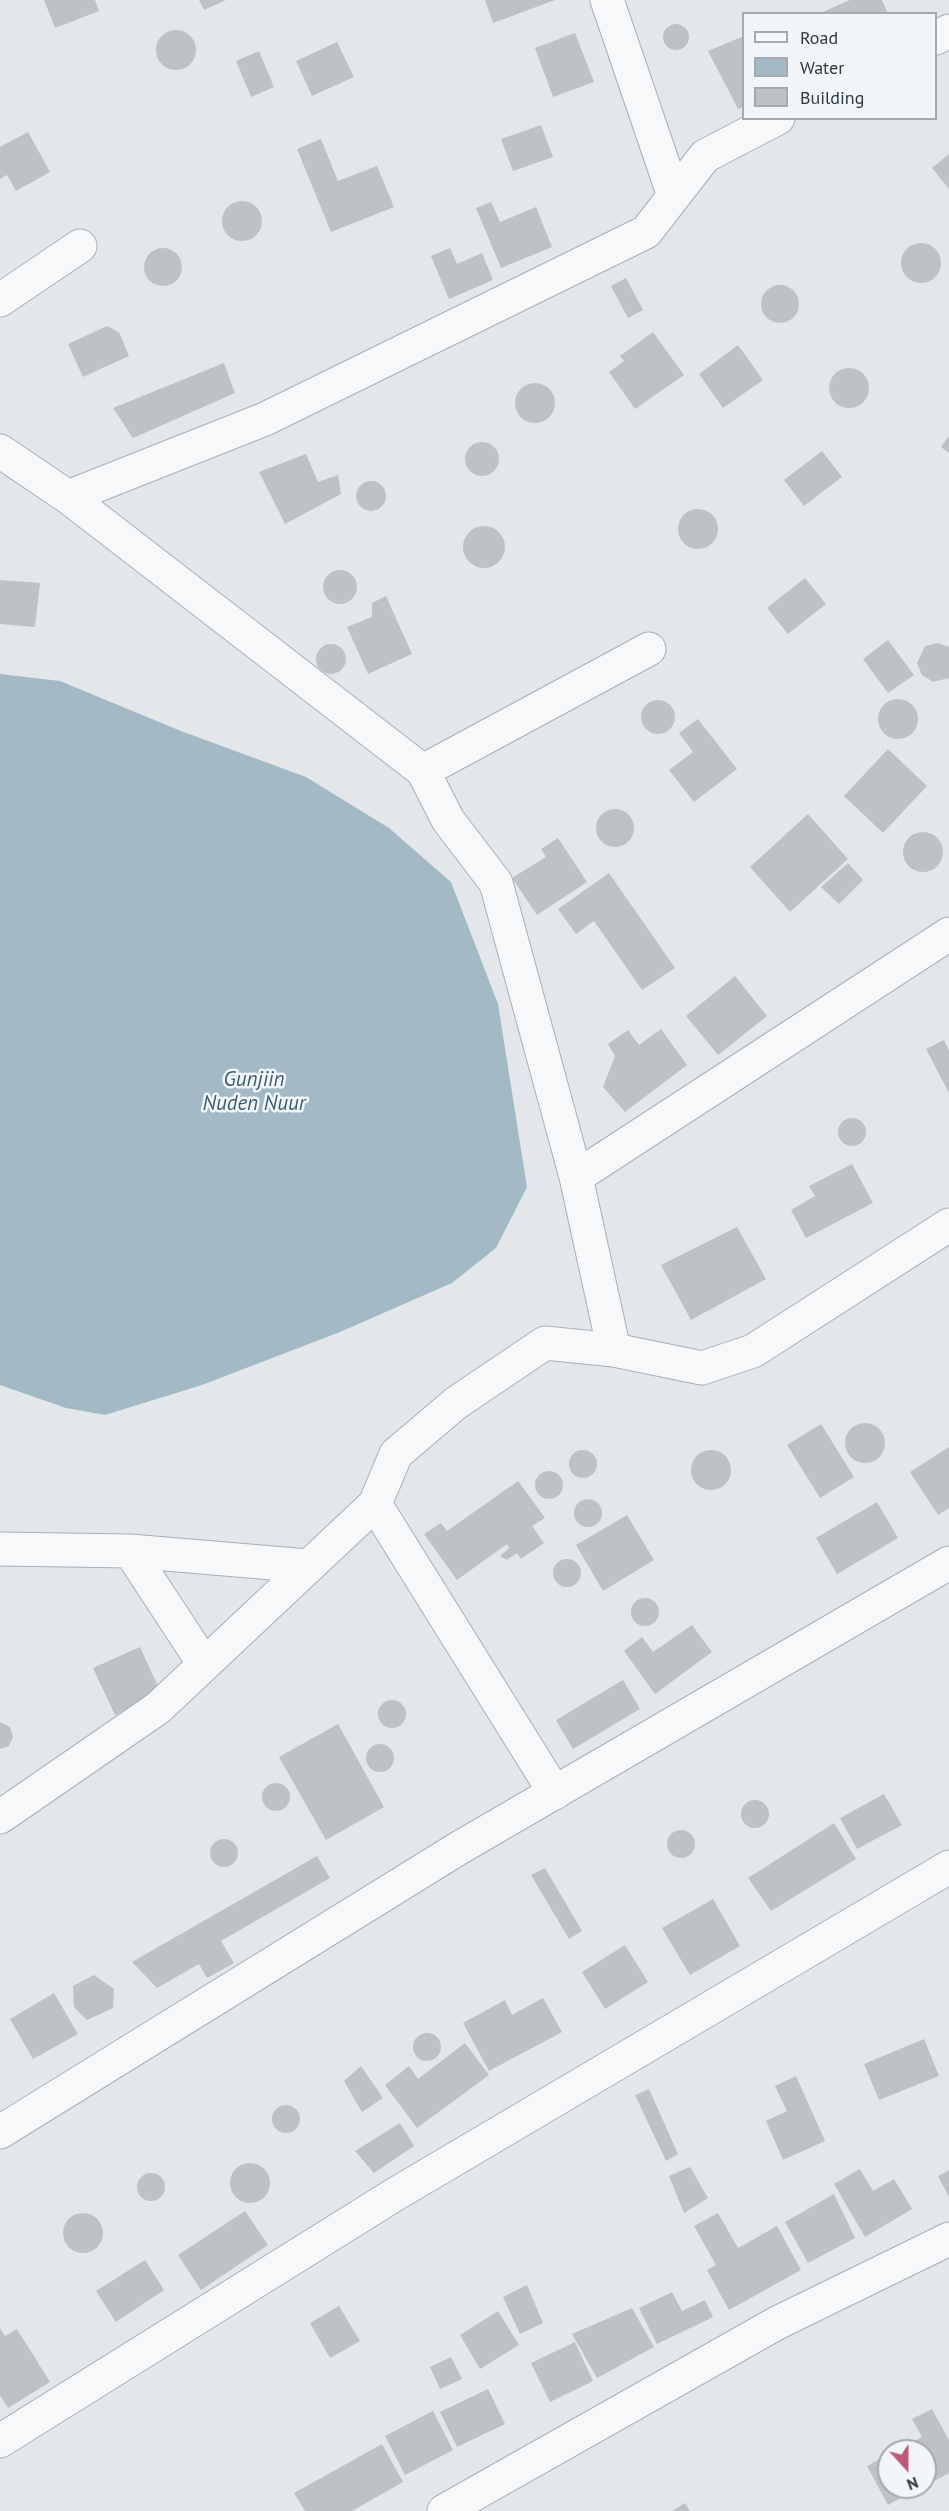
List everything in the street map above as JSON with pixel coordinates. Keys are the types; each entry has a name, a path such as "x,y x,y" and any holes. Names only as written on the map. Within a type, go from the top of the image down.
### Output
{"street":[{"path":"607,0 674,196"},
{"path":"68,497 265,419 635,238 646,232 705,156 774,120"},
{"path":"0,300 80,246"},
{"path":"1,454 68,497 423,771 448,820 496,883 576,1177 614,1350"},
{"path":"423,771 649,649"},
{"path":"576,1177 949,934"},
{"path":"0,1817 158,1708 375,1504 396,1454 456,1403 545,1344 614,1350 702,1368 753,1351 949,1225"},
{"path":"375,1504 555,1793"},
{"path":"0,1549 130,1551 308,1566"},
{"path":"130,1551 204,1664"},
{"path":"0,2132 459,1848 949,1563"},
{"path":"0,2441 394,2195 949,1867"},
{"path":"444,2511 777,2323 949,2239"}],"water":[{"name":"Gunjiin Nuden Nuur","path":"0,674 60,681 181,731 306,777 389,828 451,882 498,1004 527,1187 496,1248 452,1283 340,1332 202,1385 105,1415 66,1408 0,1385"}],"building":[{"path":"44,0 95,0 99,11 55,28"},
{"path":"199,0 226,0 204,10"},
{"path":"485,0 555,0 493,23"},
{"path":"850,0 882,0 887,12 823,12"},
{"path":"676,24 685,28 689,37 685,46 676,50 667,46 663,37 667,28"},
{"path":"176,30 190,36 196,50 190,64 176,70 162,64 156,50 162,36"},
{"path":"575,33 594,82 553,97 535,48"},
{"path":"742,37 742,108 738,109 708,51"},
{"path":"337,42 354,77 312,96 296,61"},
{"path":"259,51 274,87 251,97 236,61"},
{"path":"541,125 553,157 513,171 501,139"},
{"path":"28,132 50,172 16,191 7,175 0,179 0,147"},
{"path":"321,139 338,181 377,166 394,207 331,232 297,149"},
{"path":"949,154 949,189 932,168"},
{"path":"242,201 256,207 262,221 256,235 242,241 228,235 222,221 228,207"},
{"path":"491,202 500,222 536,207 552,247 501,268 476,208"},
{"path":"921,243 935,249 941,263 935,277 921,283 907,277 901,263 907,249"},
{"path":"163,248 177,253 182,267 177,281 163,286 149,281 144,267 149,253"},
{"path":"450,248 457,264 482,253 493,280 449,299 431,256"},
{"path":"626,278 643,310 628,318 611,286"},
{"path":"780,285 794,290 799,304 794,318 780,323 766,318 761,304 766,290"},
{"path":"107,326 119,332 129,356 83,377 68,344"},
{"path":"653,332 684,375 635,409 609,372 624,361 620,356"},
{"path":"738,345 763,380 723,408 699,374"},
{"path":"224,363 235,393 133,438 113,408"},
{"path":"849,368 863,374 869,388 863,402 849,408 835,402 829,388 835,374"},
{"path":"535,383 549,389 555,403 549,417 535,423 521,417 515,403 521,389"},
{"path":"949,436 949,453 941,447"},
{"path":"482,442 494,447 499,459 494,471 482,476 470,471 465,459 470,447"},
{"path":"822,451 842,477 804,506 784,480"},
{"path":"306,454 318,482 338,475 341,494 285,524 259,472"},
{"path":"371,481 381,486 386,496 381,506 371,511 361,506 356,496 361,486"},
{"path":"698,509 706,510 712,515 717,521 717,537 712,543 706,548 698,549 690,548 684,543 679,537 678,529 679,521 684,515 690,510"},
{"path":"484,526 499,532 505,547 499,562 484,568 469,562 463,547 469,532"},
{"path":"340,570 352,575 357,587 352,599 340,604 328,599 323,587 328,575"},
{"path":"805,578 826,604 788,634 767,608"},
{"path":"0,580 40,583 35,627 0,624"},
{"path":"386,596 412,654 368,674 347,627 372,617 372,603"},
{"path":"888,640 914,675 888,693 863,659"},
{"path":"938,643 949,647 949,678 933,682 922,675 917,663 925,646"},
{"path":"331,644 342,648 346,659 342,670 331,674 320,670 316,659 320,648"},
{"path":"898,699 912,705 918,719 912,733 898,739 884,733 878,719 884,705"},
{"path":"658,700 670,705 675,717 670,729 658,734 646,729 641,717 646,705"},
{"path":"698,719 737,769 694,802 669,770 693,752 679,733"},
{"path":"888,749 927,786 883,833 844,796"},
{"path":"615,809 629,814 634,828 629,842 615,847 601,842 596,828 601,814"},
{"path":"808,814 848,859 790,912 750,867"},
{"path":"923,832 937,838 943,852 937,866 923,872 909,866 903,852 909,838"},
{"path":"558,838 587,882 537,915 512,878 546,857 541,849"},
{"path":"848,863 863,880 839,904 821,887"},
{"path":"609,873 675,968 642,990 594,921 576,934 558,909"},
{"path":"735,976 767,1016 718,1055 686,1016"},
{"path":"661,1029 687,1065 625,1112 603,1087 615,1056 608,1044 628,1030 639,1045"},
{"path":"944,1040 949,1051 949,1093 926,1049"},
{"path":"852,1118 862,1122 866,1132 862,1142 852,1146 842,1142 838,1132 842,1122"},
{"path":"852,1164 873,1203 806,1238 791,1210 815,1196 809,1186"},
{"path":"737,1227 766,1279 691,1320 661,1265"},
{"path":"865,1423 879,1429 885,1443 879,1457 865,1463 851,1457 845,1443 851,1429"},
{"path":"821,1424 854,1477 820,1498 787,1445"},
{"path":"949,1447 949,1508 938,1515 910,1472"},
{"path":"583,1450 593,1454 597,1464 593,1474 583,1478 573,1474 569,1464 573,1454"},
{"path":"711,1450 725,1456 731,1470 725,1484 711,1490 697,1484 691,1470 697,1456"},
{"path":"549,1471 559,1475 563,1485 559,1495 549,1499 539,1495 535,1485 539,1475"},
{"path":"518,1481 545,1518 532,1526 544,1543 521,1559 517,1553 507,1560 500,1556 509,1548 507,1544 457,1580 424,1534 441,1523 447,1531"},
{"path":"588,1499 598,1503 602,1513 598,1523 588,1527 578,1523 574,1513 578,1503"},
{"path":"877,1502 898,1538 837,1574 816,1538"},
{"path":"627,1515 654,1560 603,1591 576,1545"},
{"path":"567,1559 577,1563 581,1573 577,1583 567,1587 557,1583 553,1573 557,1563"},
{"path":"645,1598 655,1602 659,1612 655,1622 645,1626 635,1622 631,1612 635,1602"},
{"path":"692,1625 712,1652 655,1694 624,1651 642,1637 653,1652"},
{"path":"140,1647 161,1693 115,1715 93,1668"},
{"path":"623,1680 640,1709 573,1749 556,1720"},
{"path":"392,1700 402,1704 406,1714 402,1724 392,1728 382,1724 378,1714 382,1704"},
{"path":"0,1722 10,1727 13,1737 9,1746 0,1749"},
{"path":"338,1724 384,1807 326,1840 279,1757"},
{"path":"380,1744 390,1748 394,1758 390,1768 380,1772 370,1768 366,1758 370,1748"},
{"path":"276,1783 286,1787 290,1797 286,1807 276,1811 266,1807 262,1797 266,1787"},
{"path":"884,1794 902,1825 857,1849 840,1818"},
{"path":"755,1800 765,1804 769,1814 765,1824 755,1828 745,1824 741,1814 745,1804"},
{"path":"834,1823 856,1859 771,1911 748,1878"},
{"path":"681,1830 691,1834 695,1844 691,1854 681,1858 671,1854 667,1844 671,1834"},
{"path":"224,1839 234,1843 238,1853 234,1863 224,1867 214,1863 210,1853 214,1843"},
{"path":"317,1856 330,1878 221,1941 234,1963 207,1978 199,1964 157,1988 132,1962"},
{"path":"545,1868 582,1931 569,1939 531,1875"},
{"path":"713,1899 740,1946 690,1975 662,1928"},
{"path":"625,1945 648,1982 605,2009 582,1972"},
{"path":"94,1975 114,1989 113,2008 87,2020 74,2007 73,1986"},
{"path":"54,1993 78,2034 33,2059 10,2019"},
{"path":"543,1998 562,2032 489,2071 463,2023 505,2000 512,2015"},
{"path":"427,2033 437,2037 441,2047 437,2057 427,2061 417,2057 413,2047 417,2037"},
{"path":"924,2039 939,2076 879,2100 864,2064"},
{"path":"465,2043 489,2075 417,2128 385,2085 409,2066 418,2079"},
{"path":"361,2066 383,2098 362,2112 344,2081"},
{"path":"796,2076 825,2141 783,2160 766,2121 787,2111 775,2086"},
{"path":"649,2089 678,2154 666,2161 635,2095"},
{"path":"286,2105 296,2109 300,2119 296,2129 286,2133 276,2129 272,2119 276,2109"},
{"path":"400,2123 414,2146 374,2173 355,2151"},
{"path":"250,2163 258,2164 264,2169 269,2175 269,2191 264,2197 258,2202 250,2203 242,2202 236,2197 231,2191 230,2183 231,2175 236,2169 242,2164"},
{"path":"690,2167 708,2198 684,2213 669,2176"},
{"path":"860,2169 873,2191 894,2179 912,2209 865,2237 834,2184"},
{"path":"949,2170 949,2197 938,2176"},
{"path":"151,2173 161,2177 165,2187 161,2197 151,2201 141,2197 137,2187 141,2177"},
{"path":"834,2194 855,2238 808,2263 785,2222"},
{"path":"245,2211 268,2245 201,2290 178,2255"},
{"path":"83,2213 91,2214 97,2219 102,2225 102,2241 97,2247 91,2252 83,2253 75,2252 69,2247 64,2241 63,2233 64,2225 69,2219 75,2214"},
{"path":"718,2213 738,2248 777,2226 801,2270 729,2310 707,2270 716,2265 694,2226"},
{"path":"145,2260 164,2290 116,2322 96,2291"},
{"path":"527,2285 543,2323 520,2334 503,2297"},
{"path":"672,2292 682,2311 705,2300 713,2317 657,2344 639,2308"},
{"path":"339,2306 360,2341 330,2358 310,2323"},
{"path":"632,2308 654,2347 597,2378 572,2334"},
{"path":"498,2311 519,2345 480,2369 460,2335"},
{"path":"0,2328 5,2336 17,2329 50,2382 8,2408 0,2395"},
{"path":"575,2342 593,2381 550,2402 531,2363"},
{"path":"451,2357 462,2379 440,2389 430,2367"},
{"path":"488,2389 505,2424 457,2447 440,2412"},
{"path":"932,2409 949,2440 949,2473 937,2480 937,2439 918,2439 922,2437 912,2419"},
{"path":"433,2411 453,2450 405,2475 385,2436"},
{"path":"382,2444 403,2482 352,2511 305,2511 294,2493"},
{"path":"877,2461 877,2485 867,2466"},
{"path":"885,2499 899,2499 888,2505"},
{"path":"685,2503 690,2511 672,2511"}]}
